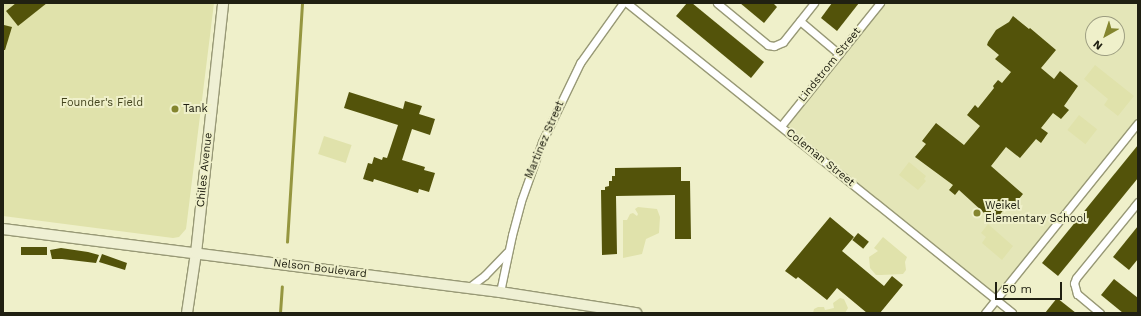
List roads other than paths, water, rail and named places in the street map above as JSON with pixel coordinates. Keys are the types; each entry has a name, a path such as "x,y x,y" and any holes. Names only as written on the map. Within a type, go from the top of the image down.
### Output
{"street":[{"name":"Chiles Avenue","path":"187,313 196,253 223,3"},
{"name":"Martinez Street","path":"500,292 508,250 526,185 553,117 580,63 623,3"},
{"name":"Coleman Street","path":"627,3 1012,313"},
{"path":"717,3 771,46 780,44 814,3"},
{"name":"Lindstrom Street","path":"781,126 880,3"},
{"path":"800,21 839,54"},
{"path":"985,313 1138,125"},
{"path":"1100,313 1077,294 1074,283 1077,276 1138,202"},
{"name":"Nelson Boulevard","path":"3,229 500,292 632,313"},
{"path":"468,288 485,275 508,250"}],"waterway":[{"path":"287,242 302,3"},
{"path":"280,313 282,287"}],"place":[{"name":"Tank","path":"175,109"},
{"name":"Weikel Elementary School","path":"977,213"}],"park label":[{"name":"Founder's Field","path":"102,103"}]}
